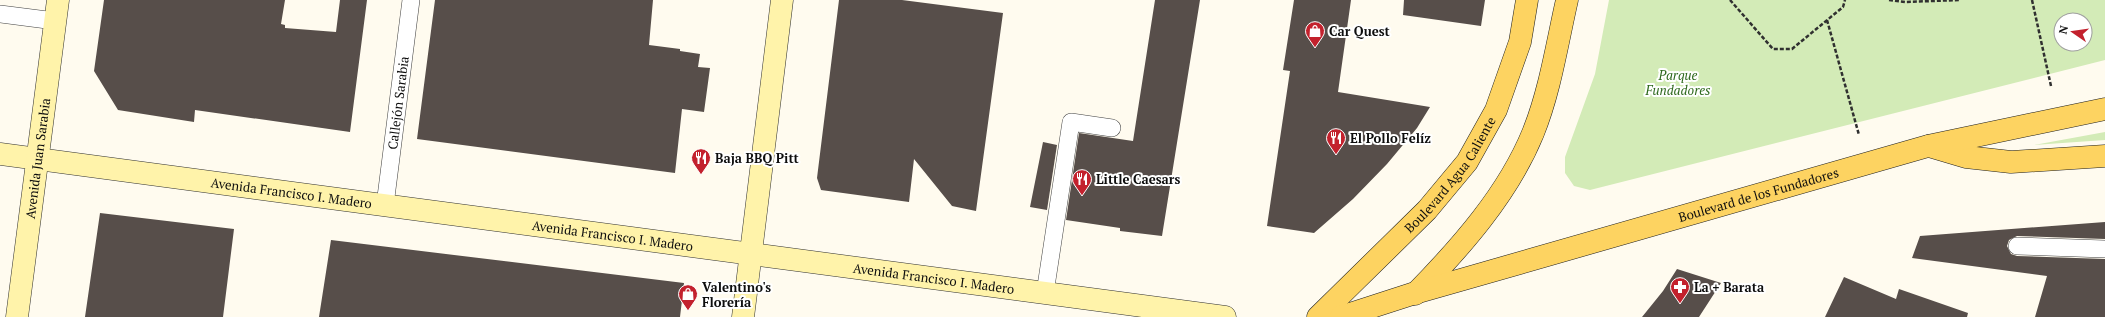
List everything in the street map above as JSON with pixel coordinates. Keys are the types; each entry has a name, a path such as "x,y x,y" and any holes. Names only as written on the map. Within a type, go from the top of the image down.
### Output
{"main road":[{"name":"Boulevard Agua Caliente","path":"1318,317 1427,210 1467,162 1496,110 1520,42 1527,0"},
{"path":"1386,317 1415,293 1458,247 1509,180 1533,133 1547,87 1567,0"},
{"name":"Boulevard de los Fundadores","path":"1341,317 1415,293 1928,146 2105,109"},
{"path":"1928,146 1966,157 2011,162 2105,156"}],"street":[{"path":"743,317 782,0"},
{"name":"Avenida Juan Sarabia","path":"18,317 56,10"},
{"name":"Avenida Francisco I. Madero","path":"0,154 1225,317"}],"lane":[{"name":"Callejón Sarabia","path":"385,205 411,0"},
{"path":"0,14 56,10"},
{"path":"1045,293 1071,122 1112,128"},
{"path":"2017,246 2105,249"}],"path":[{"path":"1730,0 1773,49 1792,49 1844,7 1845,0"},
{"path":"1889,0 1905,2 1960,0"},
{"path":"2032,0 2051,86"},
{"path":"1828,20 1859,135"}],"green space":[{"name":"Parque Fundadores","path":"1609,0 2105,0 2105,60 1590,190 1574,186 1565,173 1565,157 1595,74"},
{"path":"2105,132 2105,140 2034,145"}],"building":[{"path":"104,0 285,0 281,24 285,25 285,28 336,32 340,0 367,0 350,132 195,110 194,122 118,110 94,71"},
{"path":"435,0 653,0 649,45 680,49 680,51 700,54 698,67 710,68 704,112 682,109 675,173 417,139"},
{"path":"839,0 902,0 1003,13 976,211 952,206 914,159 909,202 821,190 817,178"},
{"path":"1155,0 1200,0 1162,236 1120,231 1120,228 1066,220 1079,133 1133,141"},
{"name":"El Pollo Felíz","path":"1294,0 1351,0 1338,92 1430,107 1417,128 1387,164 1353,199 1314,233 1267,226 1290,71 1283,70"},
{"path":"1404,0 1485,0 1481,26 1403,15"},
{"path":"1043,142 1057,145 1047,210 1030,207"},
{"path":"100,213 234,229 223,317 85,317"},
{"path":"2105,222 2105,239 2017,236 2009,240 2007,246 2011,254 2017,256 2105,259 2105,317 2035,317 2047,276 1912,258 1920,236"},
{"path":"331,240 684,283 680,317 319,317"},
{"name":"La + Barata","path":"1677,269 1721,283 1699,317 1642,317 1663,291"},
{"path":"1844,277 1896,299 1899,289 1968,313 1967,317 1825,317"}],"place":[{"name":"Car Quest","path":"1315,48"},
{"name":"El Pollo Felíz","path":"1336,155"},
{"name":"Baja BBQ Pitt","path":"701,175"},
{"name":"Little Caesars","path":"1082,196"},
{"name":"La + Barata","path":"1680,304"},
{"name":"Valentino's Florería","path":"688,311"}]}
